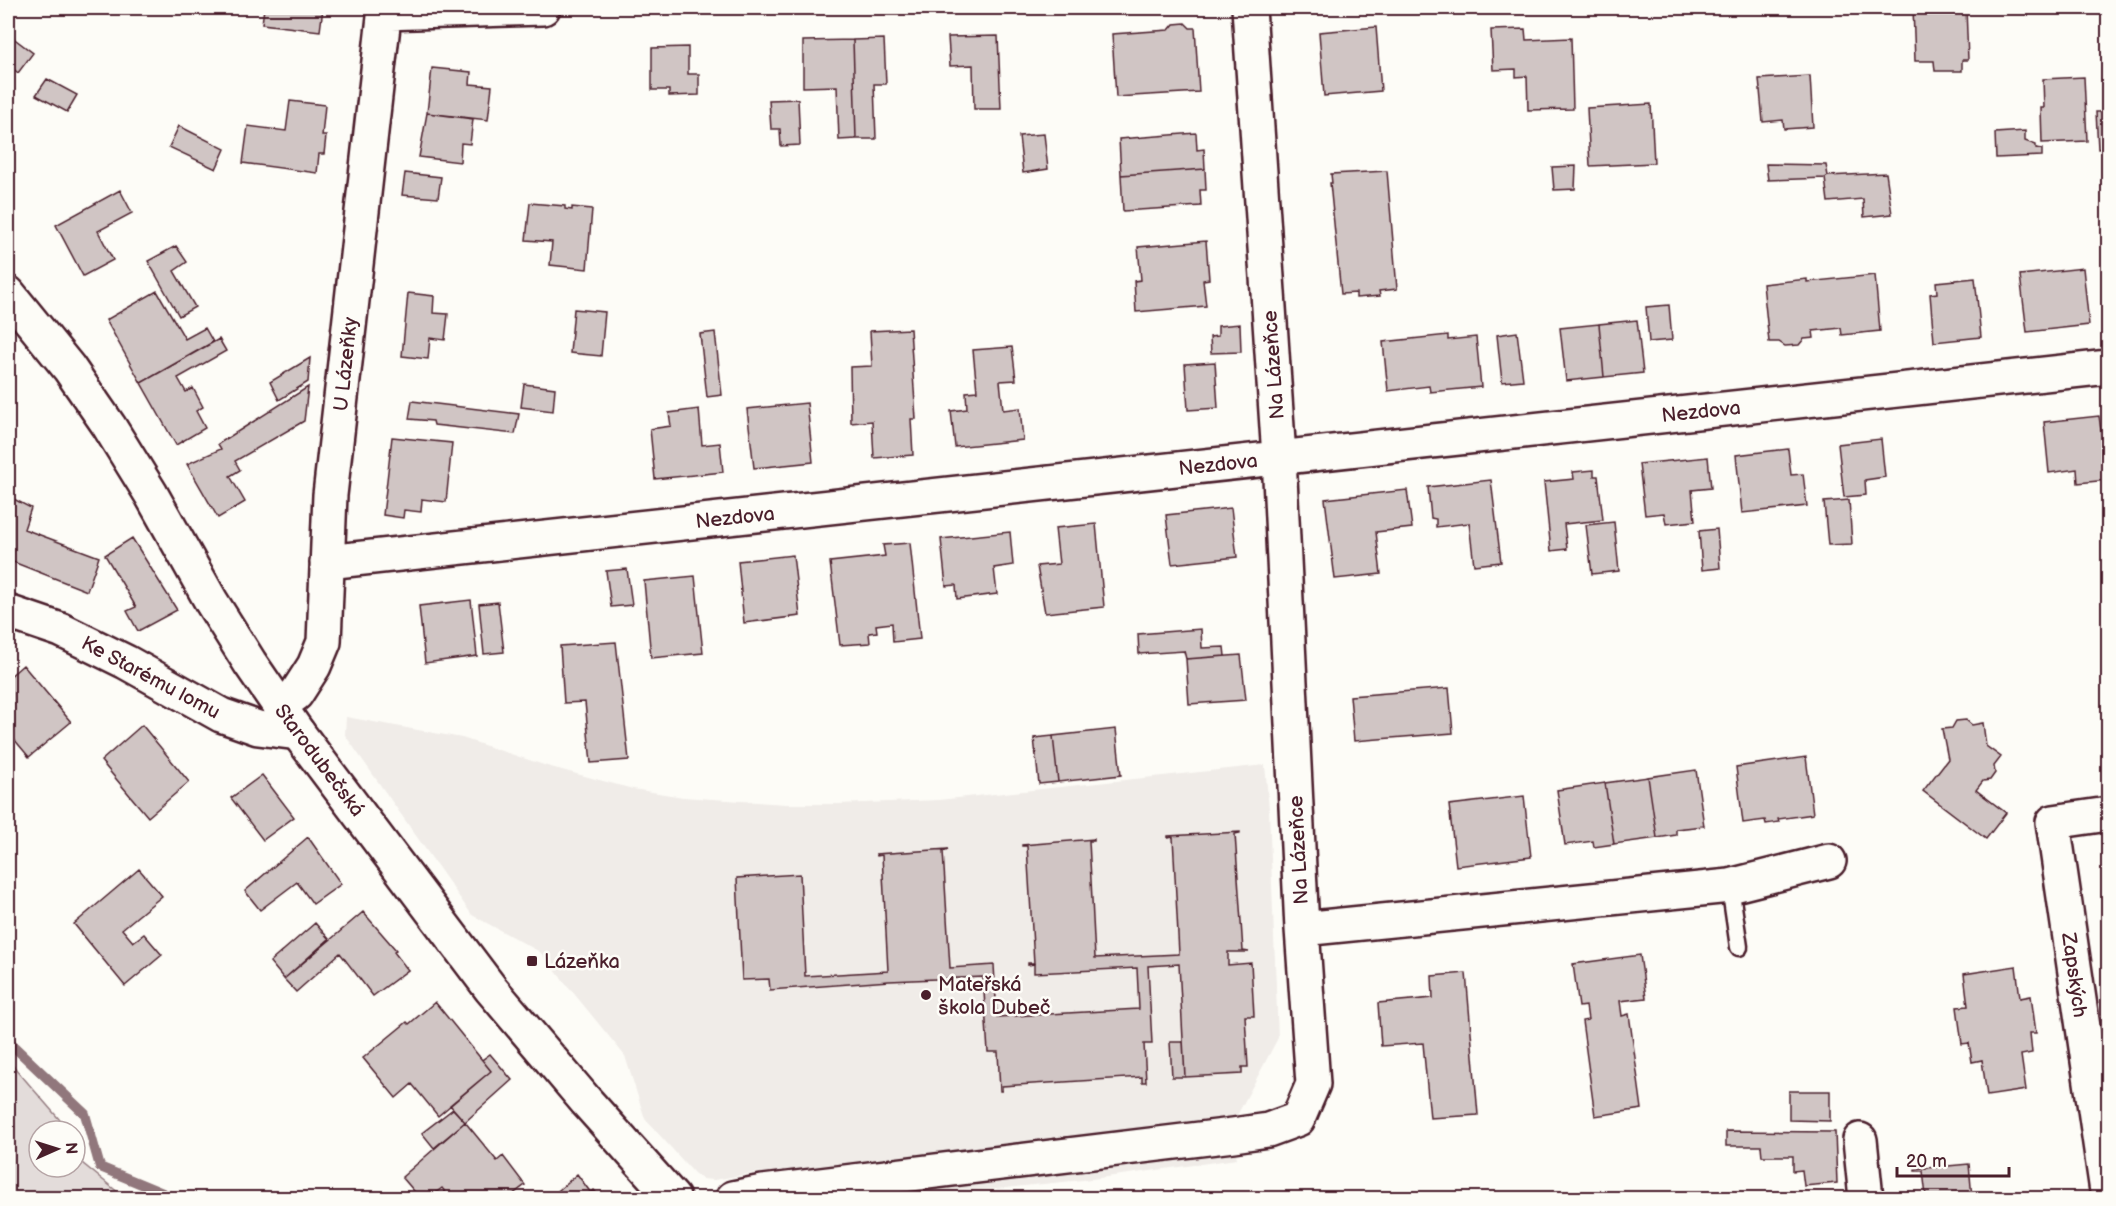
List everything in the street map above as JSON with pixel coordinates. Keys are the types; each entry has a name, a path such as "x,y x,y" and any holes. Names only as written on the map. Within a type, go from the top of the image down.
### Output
{"street":[{"path":"385,10 543,8"},
{"name":"Na Lázeňce","path":"733,1198 763,1192 1233,1135 1268,1130 1298,1119 1313,1084 1302,929 1279,457 1249,8"},
{"name":"U Lázeňky","path":"279,706 296,694 314,666 324,642 330,495 385,10"},
{"name":"Starodubečská","path":"8,293 69,368 109,426 151,494 211,601 298,733 491,989 586,1101 673,1198"},
{"name":"Nezdova","path":"327,562 2109,367"},
{"name":"Ke Starému lomu","path":"8,612 80,639 221,715 258,728 298,733"},
{"name":"Zapských","path":"2108,1198 2053,822 2109,814"},
{"path":"1302,929 1730,886 1829,861"},
{"path":"1860,1140 1866,1198"}],"lane":[{"path":"1730,886 1739,947"}],"shaded area":[{"name":"Mateřská škola Dubeč","path":"346,717 462,738 547,766 633,789 683,797 786,804 939,800 1265,765 1269,809 1278,1038 1232,1125 1237,1159 1092,1179 908,1198 764,1198 760,1172 714,1180 702,1179 645,1119 625,1056 540,952 472,915 345,735"},
{"path":"8,1060 59,1119 27,1119 27,1179 87,1179 87,1167 125,1198 8,1198"}],"building":[{"path":"264,8 323,8 320,31 262,24"},
{"path":"1913,8 1966,8 1968,60 1962,60 1962,71 1935,71 1934,61 1915,61"},
{"path":"1185,23 1190,28 1195,28 1199,92 1116,97 1112,34 1169,30 1174,24"},
{"path":"1376,27 1381,91 1324,96 1319,32"},
{"path":"1525,29 1526,40 1571,38 1573,109 1528,110 1527,76 1516,77 1516,69 1493,70 1491,30"},
{"path":"8,34 33,53 18,73 8,64"},
{"path":"998,36 1001,109 974,109 973,65 950,66 948,37"},
{"path":"884,39 886,84 874,84 876,139 856,139 853,40"},
{"path":"853,40 856,139 839,140 837,86 803,87 803,41"},
{"path":"688,47 688,74 699,74 699,95 669,96 669,90 652,90 652,48"},
{"path":"432,68 471,72 470,84 492,86 488,120 427,113"},
{"path":"1810,76 1813,127 1784,129 1783,120 1763,122 1759,79"},
{"path":"2084,77 2087,141 2042,143 2043,79"},
{"path":"47,79 77,95 67,112 36,95"},
{"path":"798,99 800,145 781,146 780,129 771,129 769,100"},
{"path":"290,101 325,105 322,136 326,136 324,154 319,154 317,173 243,163 248,126 286,131"},
{"path":"1651,104 1654,163 1590,166 1587,108"},
{"path":"2096,112 2108,112 2108,148 2098,149"},
{"path":"427,113 473,119 470,144 461,143 460,162 419,157"},
{"path":"179,126 225,149 216,169 169,147"},
{"path":"2025,131 2025,141 2042,149 2042,156 1996,158 1995,133"},
{"path":"1196,133 1197,150 1204,149 1205,169 1121,175 1119,139"},
{"path":"1044,134 1048,169 1023,173 1019,136"},
{"path":"1766,164 1826,165 1828,176 1768,180"},
{"path":"1576,166 1575,189 1554,190 1552,167"},
{"path":"1205,169 1206,190 1200,190 1201,206 1123,211 1121,175"},
{"path":"1387,171 1397,289 1379,291 1380,296 1356,298 1356,293 1341,294 1331,174"},
{"path":"405,173 441,177 438,198 402,195"},
{"path":"1886,173 1892,214 1864,217 1863,199 1828,202 1825,178 1828,176"},
{"path":"120,190 132,213 98,231 113,260 83,276 56,225"},
{"path":"530,203 565,206 565,209 572,210 572,207 592,209 587,269 550,265 552,242 526,240"},
{"path":"1206,241 1209,279 1203,280 1206,306 1136,312 1134,281 1141,280 1138,247"},
{"path":"176,246 187,262 174,271 195,307 179,316 148,261"},
{"path":"2083,268 2089,325 2027,332 2020,275"},
{"path":"1875,275 1880,331 1842,335 1841,328 1813,331 1814,338 1804,339 1799,345 1785,346 1779,342 1769,342 1763,284"},
{"path":"1975,278 1981,337 1934,342 1930,294 1937,293 1936,282"},
{"path":"157,291 185,339 205,328 213,342 141,383 106,320"},
{"path":"408,293 434,296 433,313 448,314 445,340 430,338 428,359 402,356"},
{"path":"1669,305 1672,340 1649,342 1646,307"},
{"path":"574,309 605,312 601,356 570,353"},
{"path":"1637,320 1643,373 1604,377 1599,324"},
{"path":"1240,324 1241,352 1211,353 1210,337 1218,336 1218,326"},
{"path":"1599,324 1604,377 1566,381 1560,328"},
{"path":"910,329 916,419 911,419 913,455 874,458 872,421 851,423 850,367 872,366 870,331"},
{"path":"715,332 722,395 707,397 700,334"},
{"path":"1517,332 1523,380 1502,382 1497,335"},
{"path":"1448,335 1448,340 1476,337 1481,387 1430,392 1429,386 1388,391 1383,342"},
{"path":"219,339 226,351 178,378 186,392 193,388 203,407 196,411 205,428 176,445 141,383"},
{"path":"1012,347 1016,380 1000,381 1003,410 1020,408 1023,440 955,447 951,411 967,409 966,392 977,391 973,350"},
{"path":"310,358 308,382 279,400 270,382"},
{"path":"1215,362 1218,408 1188,410 1185,364"},
{"path":"524,384 555,388 553,411 521,407"},
{"path":"308,387 304,421 235,461 240,470 230,476 245,502 218,518 187,464 221,449 218,444"},
{"path":"412,401 519,414 515,434 434,425 433,421 409,419"},
{"path":"807,403 813,462 754,468 747,409"},
{"path":"699,409 702,445 720,443 723,472 655,479 650,429 671,426 669,413"},
{"path":"2099,416 2108,480 2078,483 2077,469 2049,473 2044,422"},
{"path":"392,437 452,443 446,502 422,499 421,512 404,510 403,518 383,515"},
{"path":"1881,439 1885,477 1865,480 1866,495 1844,497 1838,444"},
{"path":"1788,449 1791,475 1803,474 1807,506 1742,513 1736,455"},
{"path":"1708,457 1711,488 1692,490 1695,521 1666,524 1664,513 1645,515 1639,464"},
{"path":"1594,470 1594,476 1598,476 1603,520 1564,524 1567,549 1551,551 1544,482 1574,479 1573,472"},
{"path":"1491,480 1501,562 1474,565 1469,523 1436,527 1436,519 1431,518 1428,487"},
{"path":"1407,490 1412,528 1376,532 1381,574 1335,579 1325,499"},
{"path":"8,496 31,508 24,529 99,557 87,591 8,560"},
{"path":"1849,500 1852,544 1828,545 1824,502"},
{"path":"1231,508 1237,557 1172,564 1166,515"},
{"path":"1614,522 1619,571 1592,574 1586,525"},
{"path":"1096,524 1104,607 1045,613 1037,566 1059,564 1055,528"},
{"path":"1717,529 1720,568 1702,570 1699,531"},
{"path":"1010,532 1013,565 994,568 997,594 957,599 956,585 946,586 941,539"},
{"path":"132,538 177,610 138,631 127,611 136,607 105,555"},
{"path":"910,543 920,639 893,642 892,623 876,625 877,632 869,633 870,643 840,645 830,562 885,556 883,545"},
{"path":"793,555 800,616 744,623 738,561"},
{"path":"627,569 632,605 611,607 606,571"},
{"path":"695,576 703,653 651,658 644,581"},
{"path":"471,600 477,656 425,663 419,606"},
{"path":"498,602 504,652 484,654 479,604"},
{"path":"1201,629 1202,648 1224,647 1225,656 1186,659 1184,651 1139,654 1138,634"},
{"path":"616,642 629,760 591,763 585,702 564,703 560,646"},
{"path":"1241,655 1246,700 1189,704 1186,659"},
{"path":"23,665 71,722 29,757 8,732 8,678"},
{"path":"1449,688 1453,733 1354,741 1350,696"},
{"path":"1966,720 1972,725 1983,723 1986,746 2001,757 1994,766 1995,773 1990,780 1983,781 1976,790 2006,813 1986,839 1923,791 1948,759 1942,729 1952,728 1956,721"},
{"path":"142,725 189,782 148,817 101,761"},
{"path":"1116,729 1121,775 1058,782 1053,736"},
{"path":"1053,736 1058,782 1039,784 1034,738"},
{"path":"1806,757 1813,814 1778,819 1779,822 1766,824 1765,820 1743,823 1736,767"},
{"path":"1696,770 1704,826 1676,829 1676,835 1657,838 1648,777"},
{"path":"262,775 294,817 263,840 231,798"},
{"path":"1648,777 1657,838 1614,844 1605,783"},
{"path":"1605,783 1614,844 1594,847 1593,841 1565,845 1557,790"},
{"path":"1524,796 1531,857 1456,866 1449,805"},
{"path":"1240,832 1235,834 1243,951 1249,952 1228,952 1228,965 1251,963 1254,1016 1245,1016 1248,1067 1242,1067 1242,1074 1185,1077 1179,964 1148,966 1152,1044 1144,1044 1146,1082 1142,1082 1142,1077 1002,1086 1002,1091 1000,1091 998,1052 988,1052 983,977 770,990 769,979 742,980 737,878 800,874 805,976 888,971 882,855 877,856 876,854 948,849 943,851 950,968 994,965 997,1017 1139,1009 1137,968 1034,973 1034,964 1028,965 1028,963 1034,963 1027,846 1022,845 1094,839 1094,841 1089,841 1095,958 1179,954 1173,837 1168,838 1168,836"},
{"path":"308,837 341,884 313,904 297,882 260,910 245,891"},
{"path":"139,869 162,896 122,929 133,942 144,934 162,955 125,986 74,924"},
{"path":"363,912 396,950 394,952 408,970 373,996 340,953 296,992 284,979"},
{"path":"315,923 329,939 284,979 270,962"},
{"path":"1640,955 1646,998 1620,1001 1622,1016 1629,1014 1642,1109 1595,1116 1582,1021 1588,1020 1586,1006 1579,1007 1573,964"},
{"path":"2016,966 2020,998 2031,996 2036,1033 2030,1033 2032,1053 2021,1055 2026,1090 1987,1096 1982,1060 1972,1062 1969,1043 1962,1044 1957,1007 1968,1006 1964,974"},
{"path":"1466,973 1478,1115 1430,1118 1423,1043 1381,1046 1378,1003 1433,998 1432,976"},
{"path":"435,1002 491,1071 438,1116 412,1084 396,1098 363,1058"},
{"path":"1170,1042 1183,1042 1185,1077 1172,1077"},
{"path":"490,1054 512,1080 465,1122 450,1105 491,1071 482,1060"},
{"path":"1789,1091 1830,1091 1830,1121 1789,1120"},
{"path":"453,1109 465,1122 434,1148 422,1133"},
{"path":"465,1122 497,1161 503,1156 525,1185 508,1198 450,1198 442,1188 429,1198 420,1198 402,1177"},
{"path":"1726,1131 1835,1132 1837,1183 1804,1186 1802,1170 1793,1171 1793,1156 1762,1156 1761,1146 1726,1146"},
{"path":"1969,1164 1972,1198 1917,1197 1926,1196 1923,1171 1915,1171 1915,1169"},
{"path":"577,1174 591,1193 594,1190 601,1198 550,1198"}],"waterway":[{"path":"8,1041 85,1114 100,1167 175,1198"}],"place":[{"name":"Lázeňka","path":"532,961"},
{"name":"Mateřská škola Dubeč","path":"926,995"}]}
